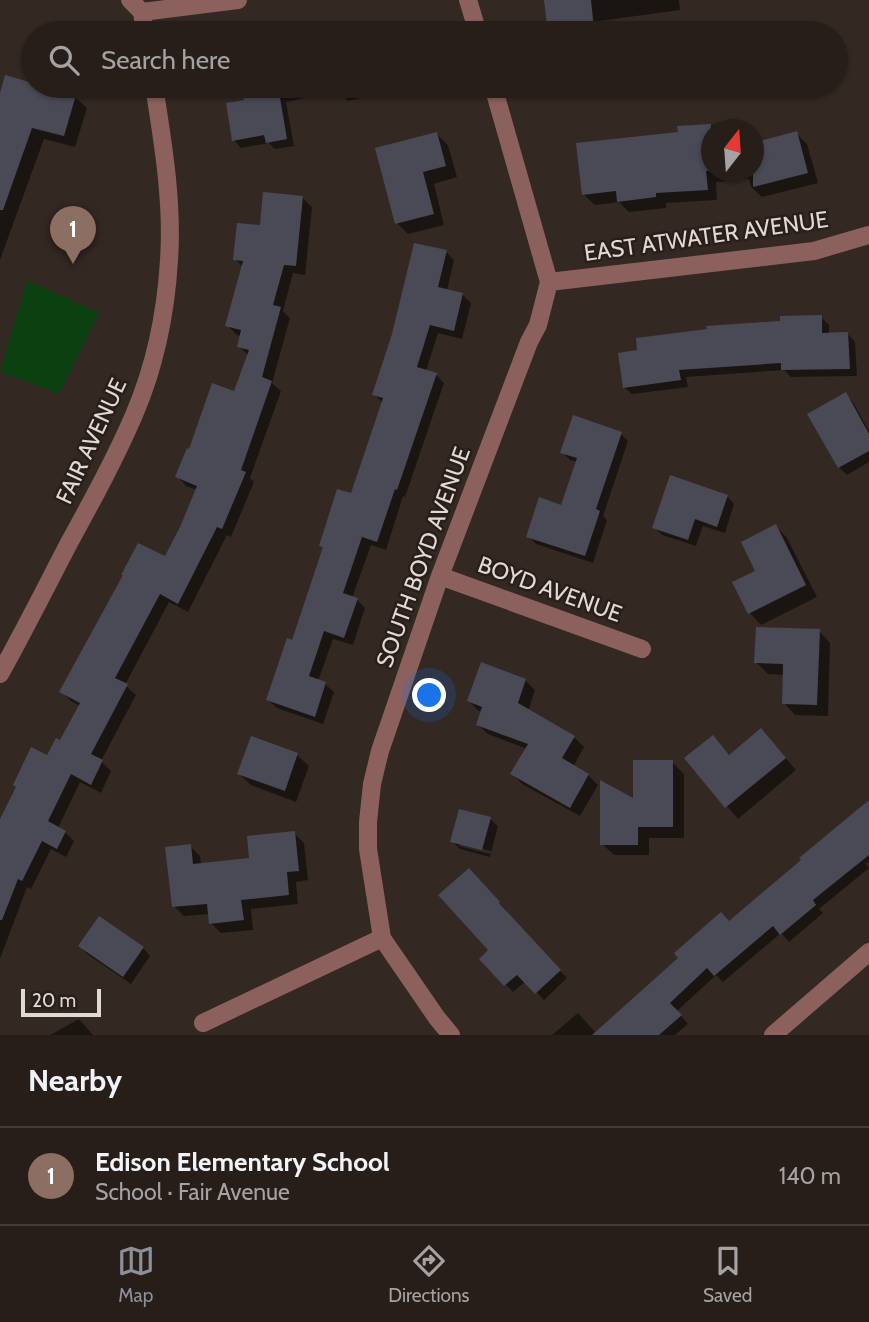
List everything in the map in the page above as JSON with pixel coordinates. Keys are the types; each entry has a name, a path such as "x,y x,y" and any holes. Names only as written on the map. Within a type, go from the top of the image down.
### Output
{"street":[{"path":"136,6 238,0"},
{"path":"468,0 474,21"},
{"name":"FAIR AVENUE","path":"0,674 98,489 134,414 149,374 165,302 169,259 170,217 156,98"},
{"path":"496,98 549,282"},
{"name":"EAST ATWATER AVENUE","path":"549,282 814,251 869,235"},
{"name":"SOUTH BOYD AVENUE","path":"451,1035 382,938 369,849 368,822 372,784 380,751 440,576 524,355 538,325 549,282"},
{"name":"BOYD AVENUE","path":"440,576 642,649"},
{"path":"203,1023 382,938"},
{"path":"773,1035 869,953"}],"green space":[{"path":"27,280 99,313 59,394 0,372"}],"building":[{"path":"544,0 591,0 593,21 547,21"},
{"path":"5,75 21,80 21,98 75,98 64,136 32,128 3,210 0,210 0,93"},
{"path":"280,98 287,139 266,143 264,135 232,141 226,103"},
{"path":"701,125 701,182 707,182 708,190 656,193 656,197 617,202 616,191 582,195 576,143 678,132 677,126"},
{"path":"797,131 808,173 753,187 753,182 764,182 764,140"},
{"path":"437,132 446,166 423,172 434,214 395,224 375,148"},
{"path":"263,192 303,196 296,266 284,265 273,305 281,307 262,377 272,381 241,470 246,472 222,529 217,527 178,604 160,594 115,678 128,684 91,754 103,760 91,785 71,774 48,821 66,831 57,849 42,841 22,881 18,879 0,920 0,819 16,787 13,785 31,747 47,755 56,738 60,740 80,703 59,692 138,543 165,556 197,486 175,477 187,448 189,449 212,383 234,391 249,350 237,347 241,330 225,326 243,261 233,260 237,223 260,225"},
{"path":"414,243 447,250 438,287 463,293 454,331 430,325 417,367 437,373 377,542 362,537 343,593 358,598 344,638 324,631 309,676 326,682 315,717 266,700 287,638 292,640 323,547 319,546 337,489 351,493 383,398 372,395 392,334"},
{"path":"822,315 822,333 848,332 850,369 781,370 781,363 679,370 681,380 623,388 618,353 637,350 636,338 707,329 706,326 780,321 780,316"},
{"path":"846,392 869,434 869,451 838,468 807,414"},
{"path":"573,415 622,432 596,509 600,511 585,556 526,537 539,497 561,505 577,458 560,453"},
{"path":"670,475 728,495 717,527 695,519 688,540 652,528"},
{"path":"776,524 806,585 748,614 732,582 755,571 741,542"},
{"path":"756,627 820,629 817,705 782,704 783,664 754,663"},
{"path":"481,662 526,679 518,703 575,736 562,758 589,774 570,808 510,774 528,744 476,725 482,707 467,701"},
{"path":"761,728 786,758 725,808 684,758 713,735 729,755"},
{"path":"251,736 298,753 285,791 237,774"},
{"path":"633,760 673,760 673,827 638,827 638,845 600,845 600,780 633,798"},
{"path":"869,800 869,855 813,900 816,905 780,935 773,926 714,976 707,968 670,1003 682,1015 659,1035 592,1035 678,958 674,953 721,912 729,921"},
{"path":"459,809 491,817 482,850 450,842"},
{"path":"295,831 299,871 287,872 289,895 241,900 244,920 209,924 207,904 172,907 165,847 191,844 193,864 249,858 247,836"},
{"path":"469,868 561,970 535,994 517,975 504,986 479,959 488,950 438,895"},
{"path":"99,916 144,947 123,977 78,946"}],"place":[{"name":"Edison Elementary School","path":"73,264"}]}
